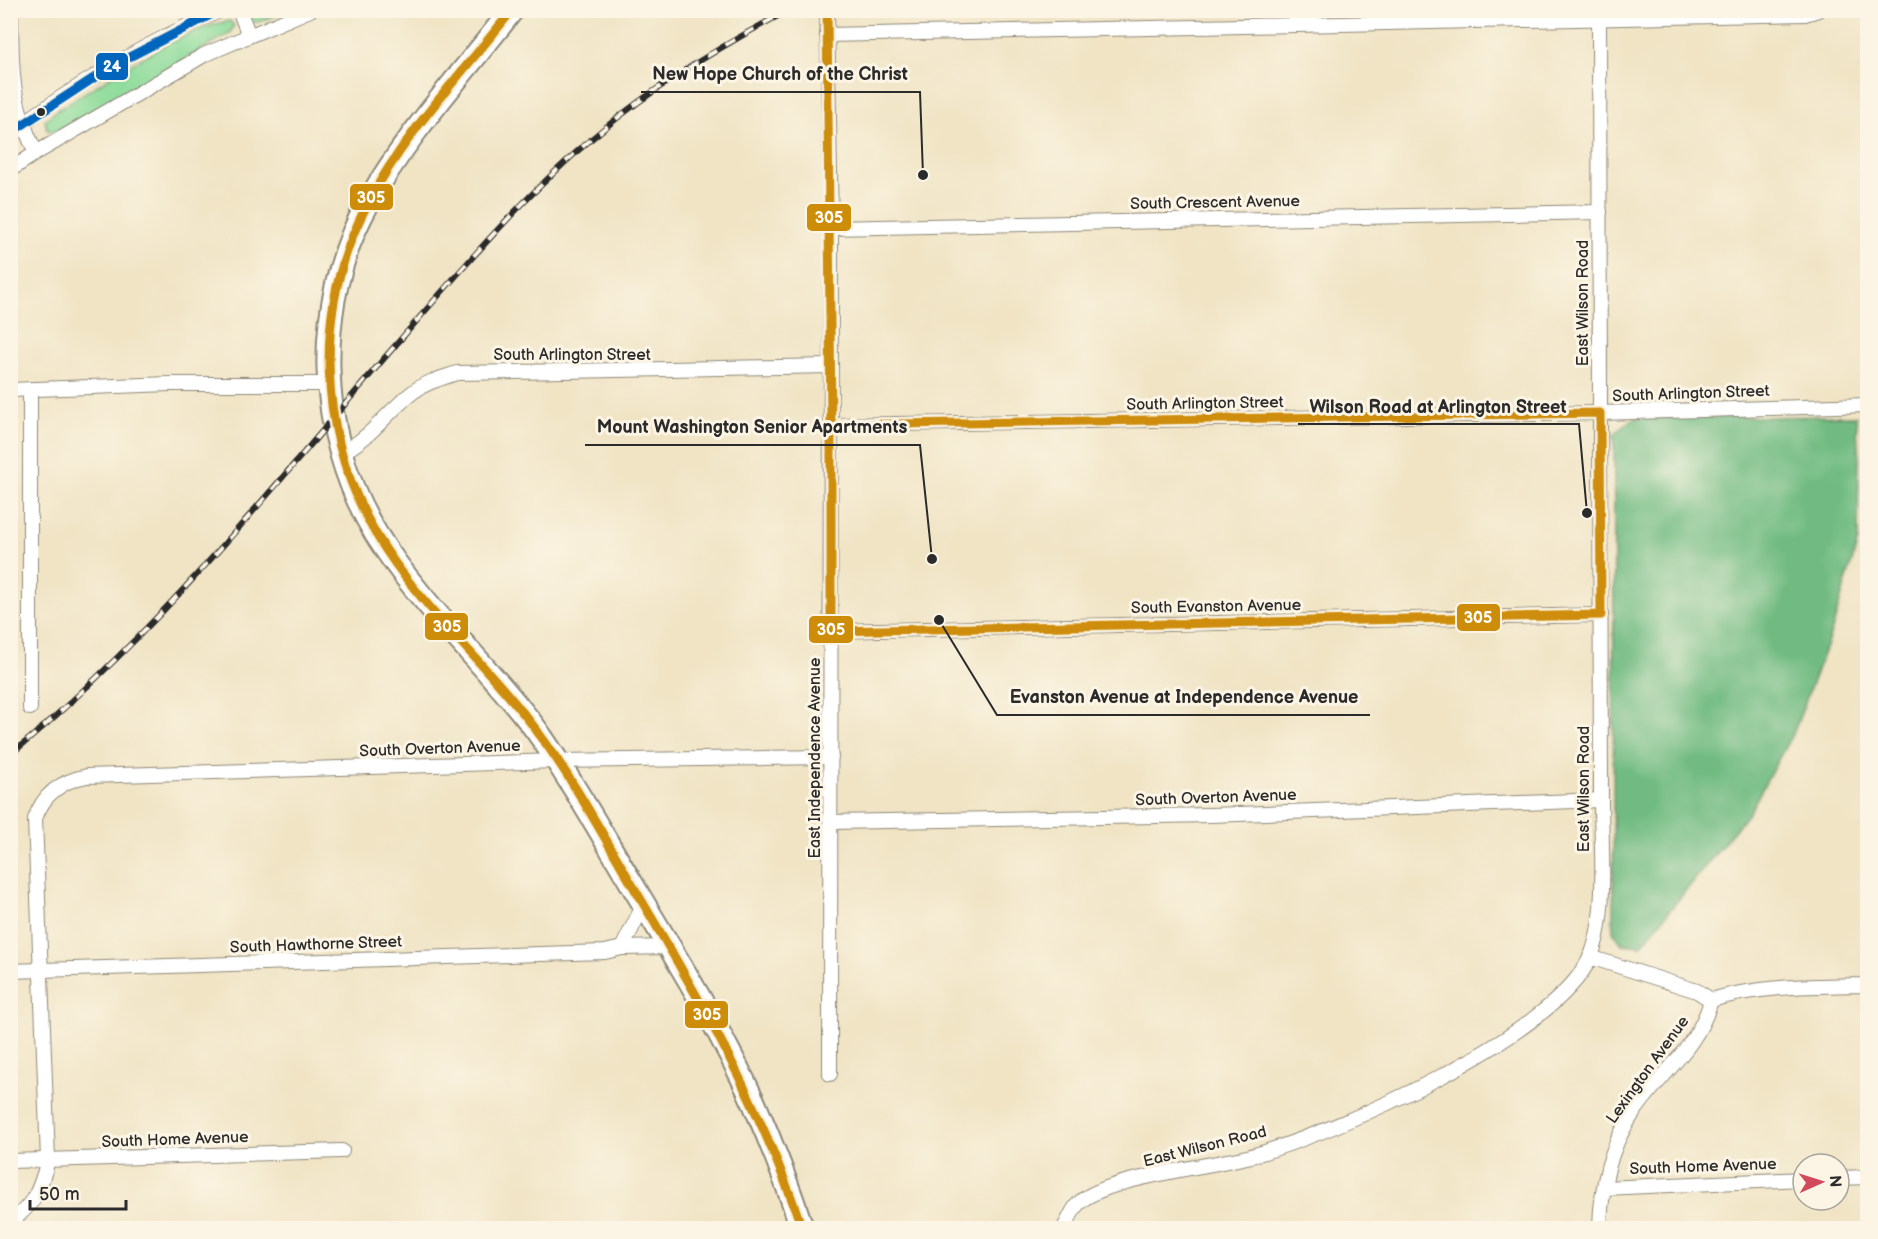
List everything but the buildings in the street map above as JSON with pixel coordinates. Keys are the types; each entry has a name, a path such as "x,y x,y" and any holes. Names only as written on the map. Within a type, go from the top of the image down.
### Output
{"main road":[{"path":"512,10 406,146 380,183 357,224 342,268 320,384 341,453 365,513 389,553 511,697 557,761 644,904 721,1039 753,1101 802,1228"}],"street":[{"path":"11,10 12,81 16,129 36,153"},
{"path":"16,129 64,94 118,61 220,10"},
{"path":"240,10 249,35"},
{"path":"10,170 204,55 309,10"},
{"name":"East Independence Avenue","path":"827,10 831,228 830,1074"},
{"path":"827,35 1599,15 1805,14 1817,11"},
{"name":"East Wilson Road","path":"1064,1228 1078,1204 1103,1189 1252,1155 1348,1121 1411,1093 1483,1052 1555,1002 1576,981 1590,957 1597,937 1600,915 1599,15"},
{"name":"South Crescent Avenue","path":"831,228 1599,212"},
{"name":"South Arlington Street","path":"341,453 361,443 414,392 434,380 457,373 831,366"},
{"path":"10,390 170,384 320,384"},
{"path":"30,389 30,708"},
{"name":"South Arlington Street","path":"831,425 1600,413 1868,405"},
{"name":"South Evanston Avenue","path":"831,631 1601,615"},
{"name":"South Overton Avenue","path":"40,970 34,819 39,804 71,779 87,776 557,761 831,757"},
{"name":"South Overton Avenue","path":"832,822 1211,815 1601,800"},
{"path":"622,948 644,904"},
{"name":"South Hawthorne Street","path":"10,971 605,952 622,948 669,947"},
{"path":"1590,957 1697,991 1711,1000 1733,994 1809,986 1868,985"},
{"path":"10,1222 31,1205 40,1189 48,1160 40,970"},
{"name":"Lexington Avenue","path":"1600,1228 1609,1160 1630,1118 1696,1035 1707,1015 1711,1000"},
{"name":"South Home Avenue","path":"10,1161 342,1151"},
{"path":"1851,1178 1868,1177"},
{"name":"South Home Avenue","path":"1604,1188 1791,1180"}],"green space":[{"path":"252,10 289,11 252,22 249,16"},
{"path":"230,21 234,26 229,34 61,129 54,132 47,130 45,120 56,111 141,58 188,34"},
{"path":"1856,416 1859,458 1858,541 1832,630 1795,729 1750,811 1641,946 1622,944 1613,931 1614,434 1634,418"}],"railway":[{"path":"10,755 62,710 160,614 253,512 464,267 543,183 601,131 645,97 716,51 789,10"}],"transit line":[{"name":"24","path":"10,133 112,66 220,10"},
{"name":"305","path":"512,10 399,152 368,203 350,243 338,284 331,326 329,369 333,412 342,454 356,495 393,561 537,731 585,804 680,966 725,1050 766,1136 802,1228"},
{"name":"305","path":"827,10 831,425"},
{"name":"305","path":"1600,413 1601,615 831,631 831,425 1600,413"}],"place":[{"name":"New Hope Church of the Christ","path":"923,175"},
{"name":"Wilson Road at Arlington Street","path":"1587,513"},
{"name":"Mount Washington Senior Apartments","path":"932,559"},
{"name":"Evanston Avenue at Independence Avenue","path":"939,620"}]}
